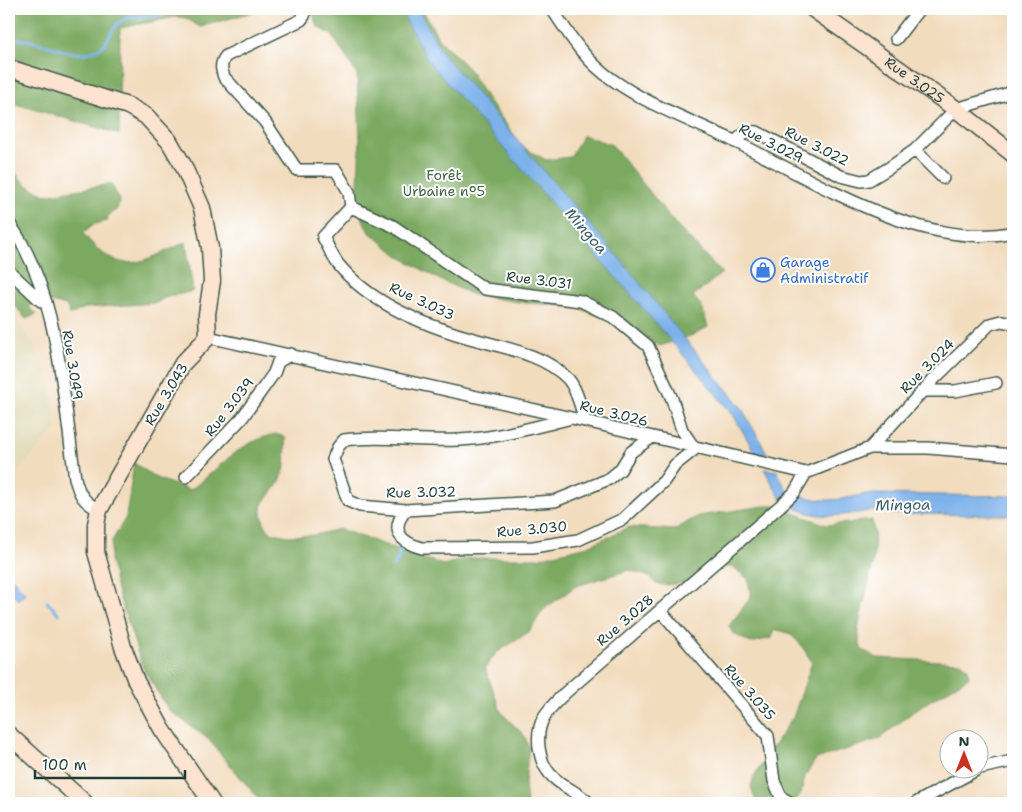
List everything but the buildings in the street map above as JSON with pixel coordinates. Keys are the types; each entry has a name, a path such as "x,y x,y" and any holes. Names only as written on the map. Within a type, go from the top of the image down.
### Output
{"street":[{"path":"302,9 304,16 301,20 226,56 221,65 222,71 224,77 265,122 297,170 336,170 349,192 351,207"},
{"name":"Rue 3.029","path":"552,9 581,54 612,80 665,110 736,142 853,202 894,218 952,233 966,235 1013,232"},
{"name":"Rue 3.025","path":"813,9 956,109 1013,154"},
{"path":"896,39 919,9"},
{"path":"9,68 128,106 146,116 165,136 183,165 208,227 212,281 207,314 208,337"},
{"path":"956,109 1013,92"},
{"name":"Rue 3.022","path":"736,142 749,131 757,132 841,176 861,181 869,180 915,150 956,109"},
{"path":"915,150 943,178"},
{"name":"Rue 3.033","path":"351,207 323,237 337,263 353,280 383,302 428,323 467,338 515,350 549,365 571,384 586,421"},
{"name":"Rue 3.031","path":"351,207 392,226 485,289 581,301 613,317 648,346 672,399 682,430 695,449"},
{"name":"Rue 3.049","path":"9,223 24,243 40,280 51,323 79,494 87,504 99,510"},
{"path":"9,271 41,301"},
{"name":"Rue 3.024","path":"870,448 922,391 990,324 1001,321 1013,324"},
{"name":"Rue 3.026","path":"208,337 586,421 695,449 806,473"},
{"name":"Rue 3.043","path":"208,337 183,363 99,510 96,524 96,552 106,590 133,672 162,729 212,803"},
{"name":"Rue 3.039","path":"186,477 242,418 274,373 278,362 291,354"},
{"path":"922,391 955,391 996,383"},
{"name":"Rue 3.032","path":"572,418 493,437 459,440 372,438 344,440 338,447 333,459 348,501 360,506 406,510 555,501 609,479 620,470 631,452 651,438"},
{"path":"806,473 870,448 928,448 1013,454"},
{"name":"Rue 3.030","path":"406,510 397,520 397,528 404,540 422,548 533,547 578,540 623,519 657,488 675,465 695,449"},
{"name":"Rue 3.028","path":"589,803 582,796 567,788 552,776 542,759 538,743 544,717 565,693 794,493 806,473"},
{"name":"Rue 3.035","path":"660,610 768,736 774,781 781,797 791,803"},
{"path":"9,735 85,803"},
{"path":"990,766 1013,761"},
{"path":"916,803 958,780"}],"shaded area":[{"path":"9,312 33,342 50,384 56,428 9,482"}],"green space":[{"path":"9,9 263,9 200,27 186,18 176,17 120,28 119,134 9,102"},
{"name":"Forêt Urbaine n°5","path":"311,9 422,9 439,39 469,69 486,97 523,147 546,160 570,157 583,135 612,145 677,226 722,273 693,296 702,307 708,327 693,335 660,346 617,323 573,306 525,303 474,295 440,280 399,256 368,231 357,205 360,139 357,74 332,35 317,26"},
{"path":"9,165 25,184 45,195 111,184 120,200 117,209 108,216 107,221 92,225 83,233 108,257 120,262 131,263 143,261 186,242 193,291 164,298 156,303 85,308 70,315 67,306 34,298 29,308 37,314 26,319 9,298"},
{"path":"275,434 285,437 285,468 280,481 261,506 264,524 270,532 288,536 315,535 339,529 443,565 469,558 538,558 588,546 629,527 674,530 698,516 764,506 774,506 827,525 872,520 874,533 873,559 858,628 861,649 877,658 961,662 968,668 969,677 918,708 879,739 816,759 805,776 801,794 794,803 756,803 751,786 754,776 794,715 812,662 797,640 787,633 774,630 771,638 751,643 734,634 729,626 751,597 748,579 733,567 723,567 685,583 665,585 656,584 650,577 629,570 576,586 544,609 529,632 496,653 485,668 501,712 524,735 529,747 525,783 527,803 262,803 208,739 168,709 143,668 116,587 110,559 112,541 126,517 134,463 158,479 190,490 239,450 261,438"}],"water":[{"name":"Mingoa","path":"400,9 418,9 443,54 619,258 741,407 768,455 755,453 734,416 684,356 428,61"},
{"path":"764,469 777,471 788,493 781,499"},
{"name":"Mingoa","path":"867,494 1013,496 1013,515 892,514 892,510 877,510 830,516 805,512 791,506 800,495 825,500"},
{"path":"13,579 25,593 18,600 9,589 9,583"}],"waterway":[{"path":"9,39 32,41 76,53 91,52 106,42 120,21 131,17 158,16 168,9"},
{"path":"393,567 398,559 401,541"},
{"path":"47,602 59,614"}],"place":[{"name":"Garage Administratif","path":"763,270"}]}
